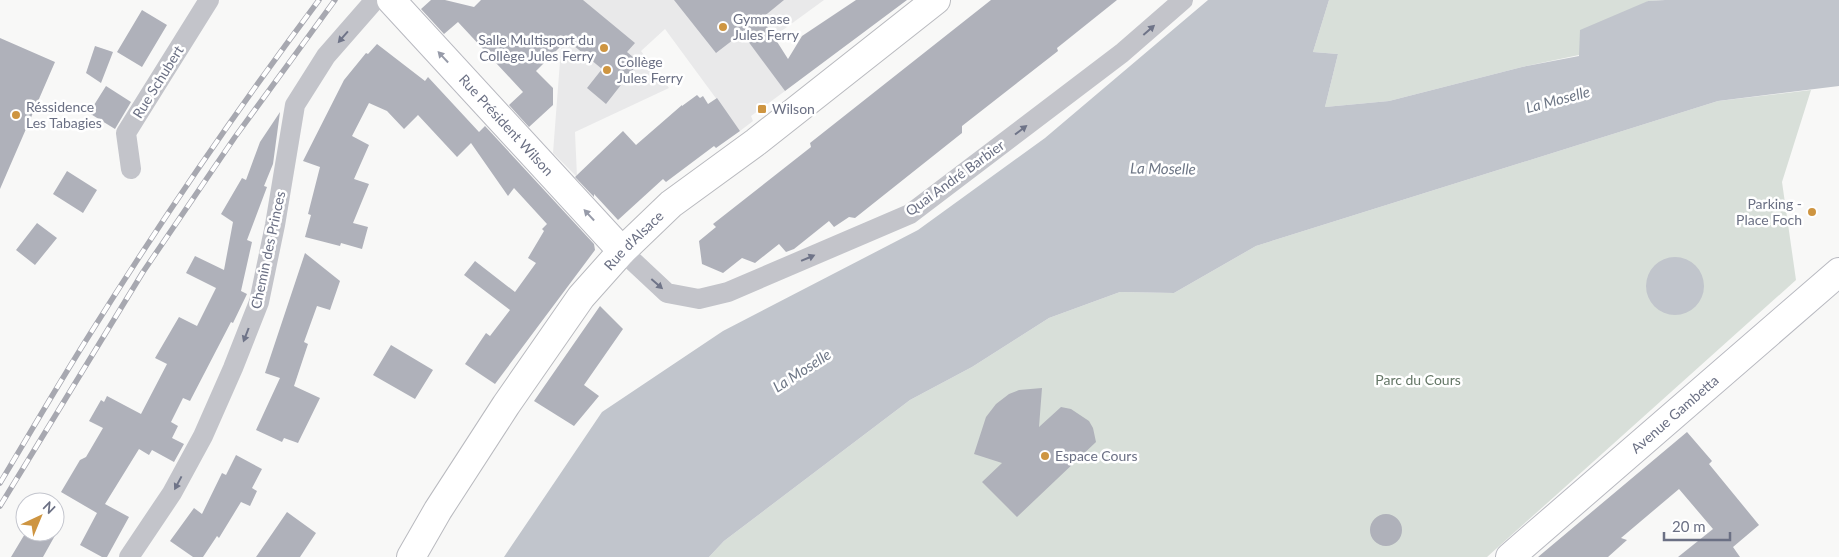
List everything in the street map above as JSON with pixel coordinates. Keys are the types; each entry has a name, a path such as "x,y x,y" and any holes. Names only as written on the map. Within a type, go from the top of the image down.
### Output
{"street":[{"name":"Rue Schubert","path":"131,169 126,133 209,0"},
{"name":"Chemin des Princes","path":"129,557 172,493 203,436 259,302 275,225 295,105 326,56 375,0"},
{"name":"Rue Président Wilson","path":"391,0 622,251"},
{"name":"Rue d'Alsace","path":"411,557 438,510 511,397 581,297 622,251 671,204 756,142 936,0"},
{"name":"Quai André Barbier","path":"622,251 667,293 699,299 728,292 910,214 1122,53 1183,0"},
{"name":"Avenue Gambetta","path":"1510,557 1839,272"}],"shaded area":[{"name":"Collège Jules Ferry","path":"496,0 824,0 765,43 750,43 785,91 751,116 753,121 740,131 665,29 641,51 669,88 575,132 577,177 553,153 561,48"}],"green space":[{"path":"1329,0 1665,0 1648,1 1579,55 1522,67 1389,101 1325,107 1338,54 1313,52"},
{"name":"Parc du Cours","path":"1811,90 1782,182 1796,280 1487,557 709,557 724,541 910,400 972,367 1049,318 1120,292 1174,293 1256,246 1718,101"}],"water":[{"name":"La Moselle","path":"1208,0 1329,0 1313,52 1338,54 1325,107 1389,101 1522,67 1579,56 1580,30 1648,1 1665,0 1839,0 1839,86 1718,101 1256,246 1174,293 1120,292 1049,318 972,367 910,400 724,541 709,557 504,557 602,412 723,331 918,230 1045,138"},
{"path":"1675,257 1686,259 1696,265 1702,275 1704,286 1702,297 1696,307 1686,313 1675,315 1664,313 1654,307 1648,297 1646,286 1648,275 1654,265 1664,259"}],"building":[{"path":"431,0 445,0 474,7 481,0 583,0 635,43 627,52 639,62 606,104 587,88 602,69 567,40 536,71 553,88 553,105 529,127 509,105 523,92 458,22 444,34 421,9"},
{"path":"674,0 784,0 762,18 788,59 802,36 856,0 907,0 785,91 742,33 716,53"},
{"path":"991,0 1117,0 1057,48 1058,51 962,126 962,133 855,218 849,217 834,227 829,221 794,249 786,252 779,244 755,263 742,258 723,273 702,264 699,241 716,227 713,224 811,147 810,143"},
{"path":"142,10 167,25 142,67 117,52"},
{"name":"Réssidence Les Tabagies","path":"0,38 55,62 0,189"},
{"path":"377,44 425,81 428,77 479,132 485,126 594,244 595,250 495,384 465,364 486,333 490,336 510,310 464,275 475,261 515,292 536,263 528,258 544,231 542,229 547,224 514,188 508,196 471,143 457,157 418,115 404,129 387,111 369,103 352,136 369,145 354,179 369,184 353,223 368,227 362,249 341,243 340,246 305,237 311,215 308,214 320,167 303,161 344,80 366,53 368,54"},
{"path":"95,46 113,52 101,83 86,73"},
{"path":"106,86 131,102 115,129 89,113"},
{"path":"697,95 700,98 703,96 708,104 717,98 740,131 716,148 714,146 666,182 663,179 618,220 575,177 623,131 636,145 682,105"},
{"path":"280,112 273,164 264,186 267,187 247,240 252,242 241,291 247,294 190,401 183,398 171,422 178,426 172,438 184,444 174,462 152,450 149,455 139,449 105,504 129,517 107,557 102,557 80,545 97,513 65,494 65,492 61,492 80,460 86,457 103,428 89,421 101,400 104,402 107,396 141,414 167,364 155,358 179,317 197,326 216,288 186,273 195,256 224,270 233,222 221,214 242,178 246,180 260,142"},
{"path":"67,171 97,190 83,213 53,194"},
{"path":"37,223 57,238 35,265 16,250"},
{"path":"305,253 340,281 330,310 317,306 304,342 308,344 294,386 320,398 298,443 284,438 282,442 256,430 280,378 265,373"},
{"path":"600,306 623,329 584,385 599,396 574,426 534,401"},
{"path":"391,345 433,370 415,399 373,375"},
{"name":"Espace Cours","path":"1042,388 1039,427 1061,407 1071,409 1089,421 1093,428 1096,442 1017,517 982,482 1002,463 974,454 986,417 996,404 1009,394 1019,390"},
{"path":"1687,432 1712,461 1709,464 1759,525 1733,547 1740,557 1678,557 1713,529 1679,489 1621,538 1627,540 1608,557 1538,557"},
{"path":"236,455 262,469 252,488 257,491 250,506 241,502 219,538 217,536 203,557 193,557 170,541 194,508 202,514 222,473 226,475"},
{"path":"287,512 316,533 300,557 256,557"},
{"path":"1386,514 1392,515 1397,519 1401,524 1401,536 1397,541 1392,545 1386,546 1380,545 1375,541 1371,536 1370,530 1371,524 1375,519 1380,515"},
{"path":"20,542 51,542 43,557 11,557"}],"railway":[{"path":"0,483 78,352 145,248 201,164 319,0"},
{"path":"0,506 143,272 235,137 335,0"}],"place":[{"name":"Gymnase Jules Ferry","path":"723,27"},
{"name":"Salle Multisport du Collège Jules Ferry","path":"604,48"},
{"name":"Collège Jules Ferry","path":"607,70"},
{"name":"Wilson","path":"762,109"},
{"name":"Réssidence Les Tabagies","path":"16,115"},
{"name":"Parking - Place Foch","path":"1812,212"},
{"name":"Espace Cours","path":"1045,456"}]}
